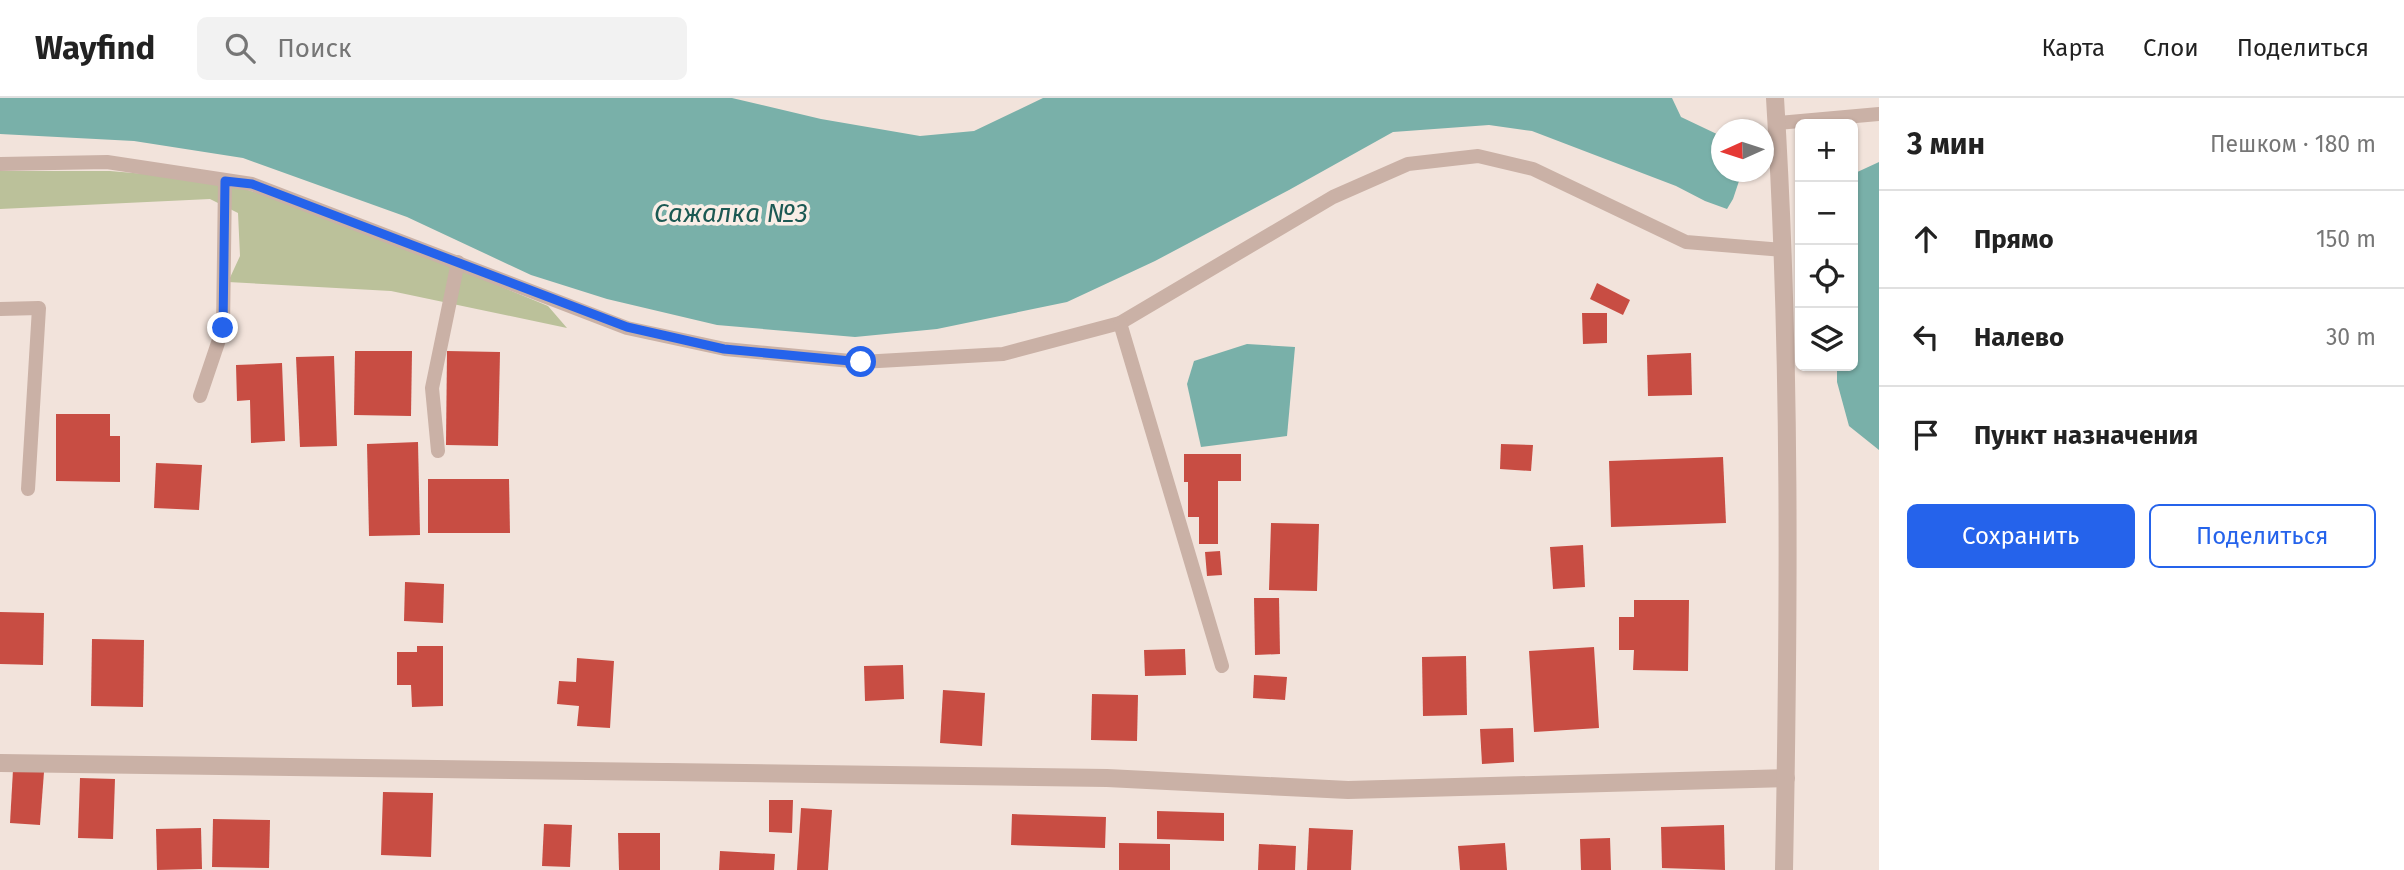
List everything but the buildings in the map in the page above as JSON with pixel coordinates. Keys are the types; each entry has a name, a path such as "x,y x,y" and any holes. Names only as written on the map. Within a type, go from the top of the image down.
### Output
{"street":[{"path":"1775,98 1783,250 1787,497 1784,870"},
{"path":"0,763 1107,778 1348,790 1786,778"}],"lane":[{"path":"1777,123 1879,114"},
{"path":"0,164 107,162 252,184 627,327 724,349 861,362 1003,354 1120,323 1333,197 1408,164 1478,156 1533,169 1686,242 1783,250"},
{"path":"200,396 223,328 225,181"},
{"path":"438,451 432,388 458,262"},
{"path":"0,309 39,308 28,489"},
{"path":"1120,323 1222,666"}],"green space":[{"path":"0,171 110,171 216,180 277,199 425,255 548,306 567,328 391,291 228,282 240,256 238,213 210,199 0,209"}],"water":[{"name":"Сажалка №3","path":"0,98 732,98 821,119 920,136 974,131 1043,98 1672,98 1681,117 1711,131 1711,182 1739,182 1727,209 1676,186 1532,131 1489,125 1393,132 1155,261 1067,302 937,329 855,337 717,325 607,299 531,275 407,217 243,158 134,141 0,134"},
{"path":"1879,162 1879,450 1849,426 1837,382 1837,371 1858,371 1858,172"},
{"path":"1247,344 1295,347 1287,436 1201,447 1187,384 1194,361"}],"route":[{"path":"223,328 225,181 252,184 627,327 724,349 861,362"}]}
